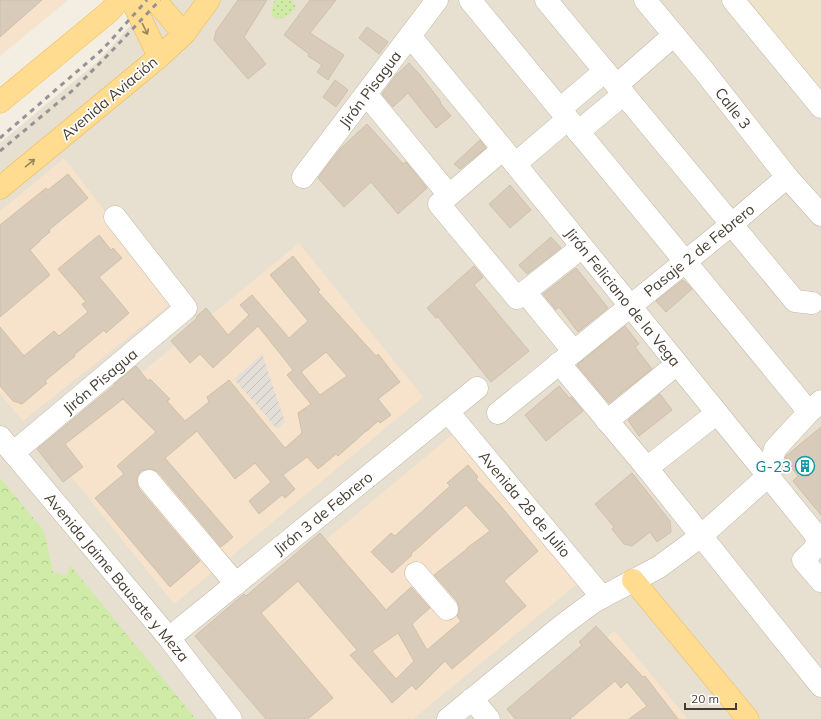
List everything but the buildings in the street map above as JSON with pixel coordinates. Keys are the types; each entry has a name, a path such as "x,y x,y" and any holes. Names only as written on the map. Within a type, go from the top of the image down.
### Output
{"main road":[{"path":"0,102 110,11 119,0"},
{"path":"134,0 134,5 159,57"},
{"path":"155,0 184,34"},
{"name":"Avenida Aviación","path":"0,188 159,57 184,34 209,0"},
{"path":"633,580 748,719"}],"street":[{"path":"448,719 564,624 602,597 659,567 701,536 768,476 775,449 815,407 684,262 470,0"},
{"path":"546,0 795,301 818,305"},
{"name":"Calle 3","path":"645,0 821,216"},
{"path":"733,0 821,107"},
{"name":"Jirón Pisagua","path":"303,177 410,36 428,3"},
{"path":"582,246 517,298 439,204 449,195 569,120 674,35"},
{"name":"Jirón Feliciano de la Vega","path":"410,36 816,535 817,544 815,549 803,560 821,581"},
{"path":"569,120 615,83"},
{"path":"366,94 449,195"},
{"name":"Pasaje 2 de Febrero","path":"498,413 788,177"},
{"name":"Jirón Pisagua","path":"7,445 186,308 115,217"},
{"path":"525,292 607,420 821,686"},
{"path":"607,420 677,364"},
{"name":"Jirón 3 de Febrero","path":"169,638 477,388"},
{"name":"Avenida 28 de Julio","path":"448,412 602,597"},
{"path":"647,468 717,413"},
{"name":"Avenida Jaime Bausate y Meza","path":"7,445 169,638 231,719"},
{"path":"149,481 236,584"},
{"path":"416,573 447,609"},
{"path":"472,699 489,719"}],"shaded area":[{"path":"0,0 68,0 0,56"},
{"path":"153,0 821,0 821,719 0,719 0,143 97,62"},
{"path":"745,0 821,0 821,95"},
{"path":"64,158 174,301 23,421 0,394 0,211"},
{"path":"299,243 423,397 174,604 49,449"},
{"path":"262,354 285,422 277,429 234,379"},
{"path":"452,435 577,584 413,719 270,719 204,641"},
{"path":"615,631 688,719 511,719 509,717"}],"green space":[{"path":"275,0 291,0 295,3 296,9 287,16 276,19 272,15 272,7"},
{"path":"0,478 44,531 53,572 67,576 70,565 196,719 0,719"}],"railway":[{"path":"0,138 103,49 147,0"},
{"path":"0,151 73,90 160,0"}],"place":[{"name":"G-23","path":"805,466"}]}
